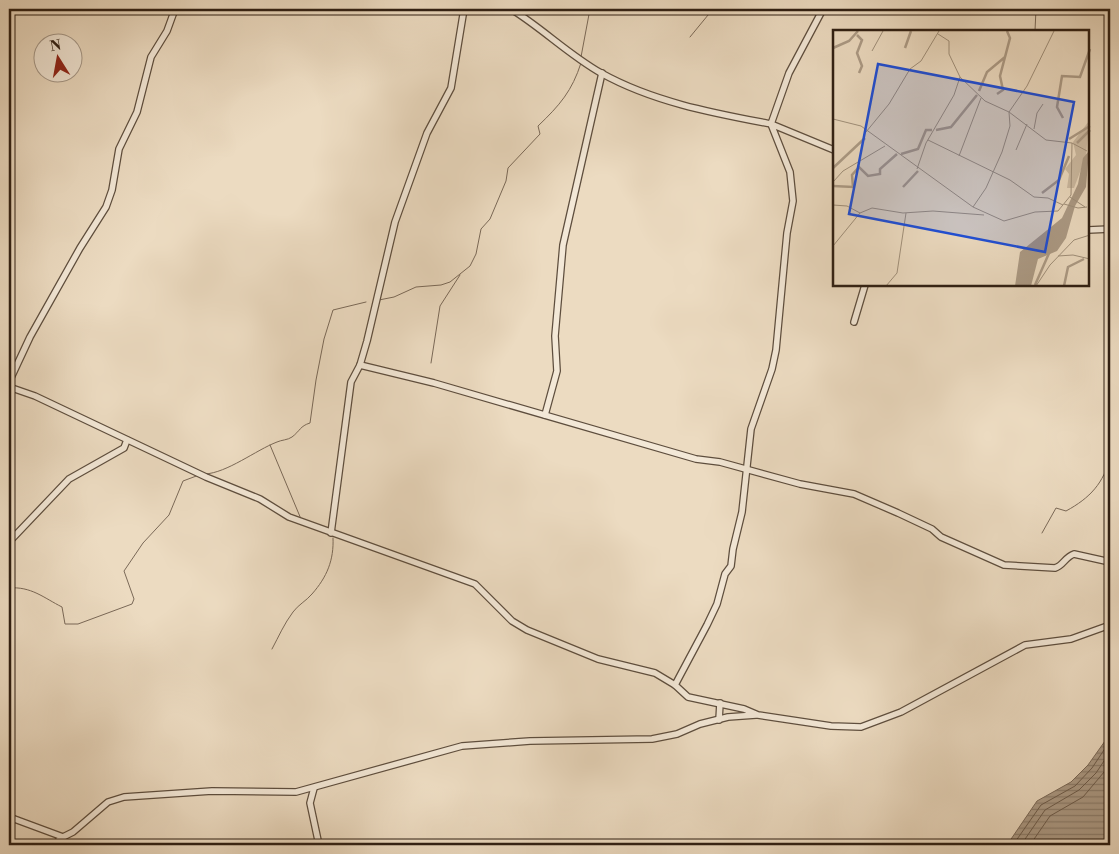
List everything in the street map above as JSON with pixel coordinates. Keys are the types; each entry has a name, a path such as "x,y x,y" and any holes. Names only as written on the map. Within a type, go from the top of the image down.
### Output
{"street":[{"path":"9,382 80,248 106,207 112,190 119,150 138,112 151,57 167,31 175,9"},
{"path":"331,533 351,382 360,365 395,222 426,134 451,88 464,9"},
{"path":"511,9 602,73 668,101 772,124 833,150"},
{"path":"675,685 707,625 725,574 731,566 742,512 752,429 772,369 776,350 786,234 793,201 790,172 772,124 789,73 822,9"},
{"path":"545,415 557,371 555,336 563,245 602,73"},
{"path":"1089,230 1110,229"},
{"path":"854,322 865,286"},
{"path":"360,365 434,383 645,446 747,469 800,484 854,494 914,520 941,537 1004,565 1055,568 1059,567 1069,556 1074,554 1110,562"},
{"path":"9,387 36,396 127,440 260,499 289,517 475,584 512,621 527,630 598,659 655,673 675,685 688,697 744,709 758,715 831,726 871,725 901,712 1025,646 1071,639 1110,625"},
{"path":"9,542 69,479 124,448 127,440"},
{"path":"718,720 720,704"},
{"path":"53,845 73,832 108,802 124,797 212,791 296,792 462,746 530,741 652,739 676,734 700,724 758,715"},
{"path":"314,788 310,802 319,845"},
{"path":"9,817 63,837"}],"water":[{"path":"1110,734 1110,845 1007,845 1037,801 1071,782 1088,765"}],"waterway":[{"path":"581,57 590,9"},
{"path":"690,37 713,9"},
{"path":"1035,30 1036,9"},
{"path":"379,300 394,297 416,287 441,285 450,282 470,266 476,254 481,229 490,219 506,181 508,168 540,134 538,126 564,97 574,82 581,63"},
{"path":"431,363 440,306 460,275"},
{"path":"205,474 223,470 279,441 290,438 302,427 310,423 324,339 333,310 366,302"},
{"path":"9,434 11,421"},
{"path":"270,445 301,519"},
{"path":"1042,533 1056,508 1066,511 1082,501 1095,489 1104,475 1110,457"},
{"path":"9,588 31,591 62,607 65,624 78,624 132,604 134,599 124,571 143,543 169,515 183,481 199,475"},
{"path":"272,649 293,612 312,594 326,575 331,561 333,538"}]}
